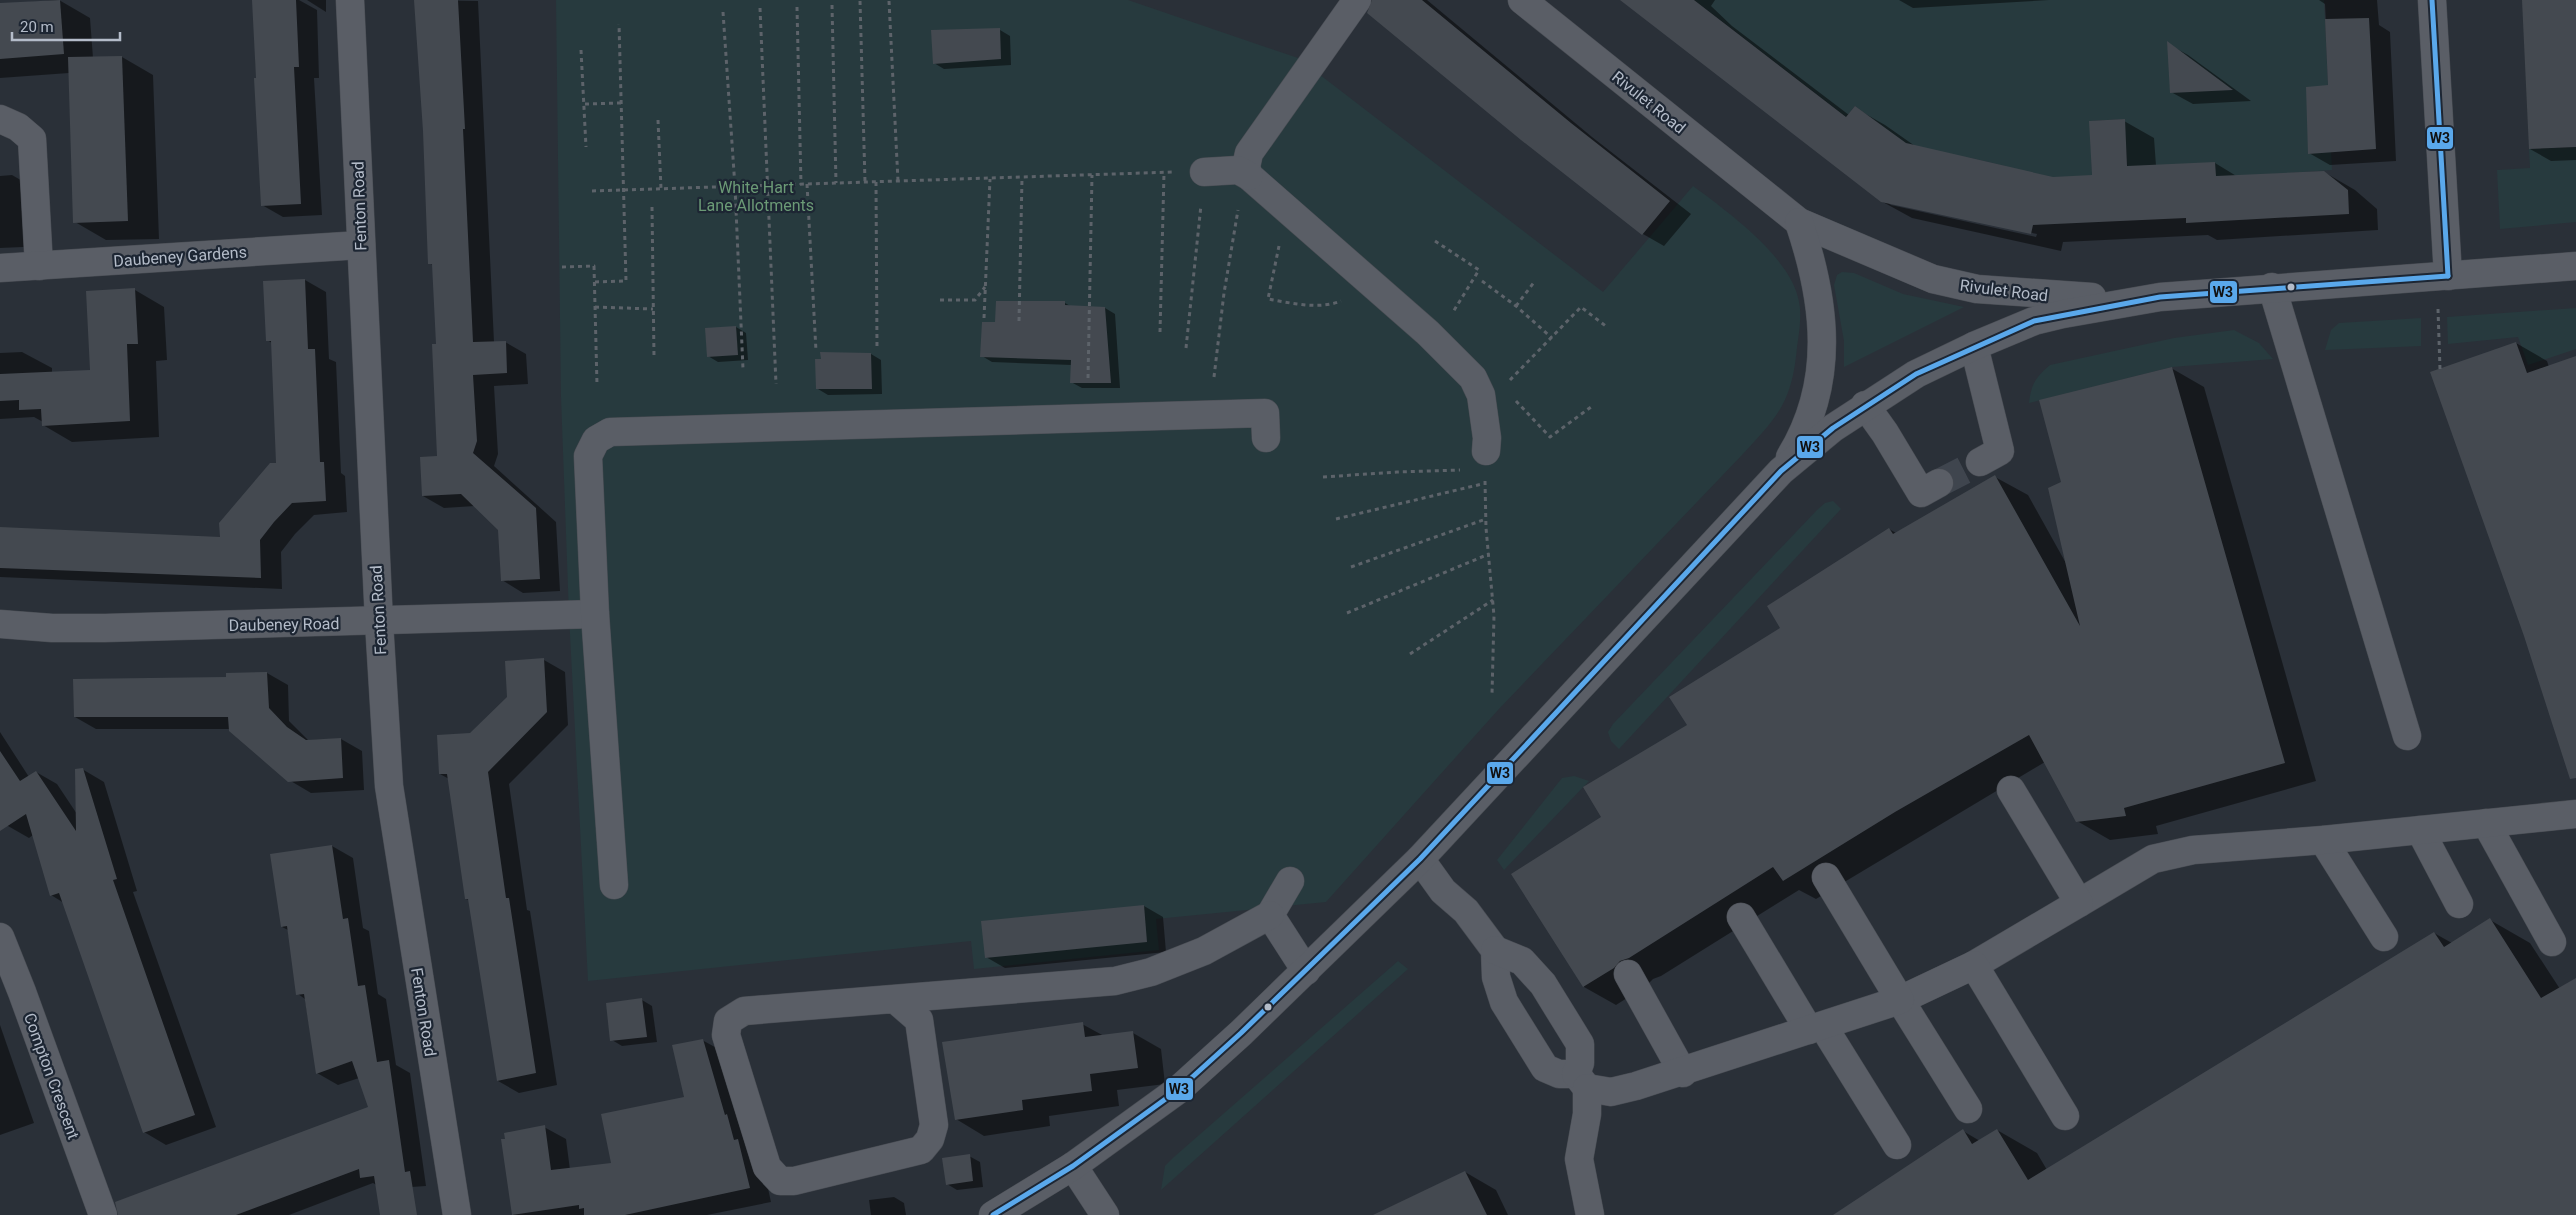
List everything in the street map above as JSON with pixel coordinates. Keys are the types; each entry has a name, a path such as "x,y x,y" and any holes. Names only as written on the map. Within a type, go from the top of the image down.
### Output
{"street":[{"name":"Fenton Road","path":"350,0 379,622 391,806 457,1215"},
{"path":"1249,165 1357,0"},
{"name":"Rivulet Road","path":"1522,0 1799,222 1933,279 1977,289 2067,296 2160,296"},
{"path":"2432,0 2448,276"},
{"path":"0,119 18,127 32,139 39,266"},
{"path":"1213,171 1240,162 1249,165 1291,213 1435,340 1473,378 1481,395 1486,460"},
{"path":"1781,472 1802,437 1810,418 1817,396 1821,369 1821,330 1818,298 1809,252 1799,222"},
{"name":"Daubeney Gardens","path":"0,268 361,245"},
{"path":"993,1215 1073,1166 1178,1090 1306,971 1420,860 1781,472 1833,428 1865,405 1916,374 1974,346 2044,319 2160,296 2576,266"},
{"path":"2272,287 2407,736"},
{"path":"1974,346 2000,451 1980,462"},
{"path":"1865,405 1885,433 1921,493 1939,483"},
{"path":"614,885 582,615 588,456 596,440 610,432 1265,412 1266,438"},
{"name":"Daubeney Road","path":"0,624 52,628 104,628 582,615"},
{"path":"2011,790 2079,903"},
{"path":"1495,950 1496,977 1504,1002 1545,1068 1610,1092 1683,1073 1900,1000 1974,965 2153,859 2193,850 2323,840 2576,814"},
{"path":"2486,824 2552,942"},
{"path":"2420,830 2460,904"},
{"path":"2323,840 2384,937"},
{"path":"1420,860 1443,891 1466,911 1495,950 1522,961 1542,984 1580,1044 1580,1063 1587,1114 1580,1160 1590,1215"},
{"path":"1826,877 1968,1109"},
{"path":"925,1008 934,1125 930,1139 921,1150 794,1181 780,1181 767,1167 726,1035 728,1022 744,1011 896,1000 925,1008 1115,980 1151,972 1204,951 1270,915 1290,881"},
{"path":"1270,915 1306,971"},
{"path":"1741,917 1897,1145"},
{"name":"Compton Crescent","path":"0,937 22,992 103,1215"},
{"path":"1974,965 2065,1116"},
{"path":"1628,974 1683,1073"},
{"path":"1073,1166 1105,1215"}],"path":[{"path":"860,1 865,182"},
{"path":"889,1 898,181"},
{"path":"832,4 836,183"},
{"path":"797,7 801,185"},
{"path":"760,8 776,384"},
{"path":"723,12 735,187 743,369"},
{"path":"595,282 626,281 619,24"},
{"path":"581,50 586,147"},
{"path":"585,104 621,103"},
{"path":"658,120 661,189"},
{"path":"1214,377 1238,211 1249,165"},
{"path":"592,191 1213,171 1186,348"},
{"path":"1160,332 1164,172"},
{"path":"1088,378 1092,175"},
{"path":"1019,321 1022,178"},
{"path":"984,318 990,179"},
{"path":"876,182 877,348"},
{"path":"807,184 816,351"},
{"path":"652,207 654,358"},
{"path":"1291,213 1280,240 1268,299 1300,304 1334,304 1376,287"},
{"path":"1435,241 1478,270 1435,340"},
{"path":"562,267 594,266 597,385"},
{"path":"1482,281 1516,306 1552,338"},
{"path":"1516,306 1535,281"},
{"path":"975,300 986,286"},
{"path":"940,300 985,300"},
{"path":"2438,304 2440,368"},
{"path":"595,307 653,308"},
{"path":"1483,408 1581,307 1607,327"},
{"path":"1503,388 1550,437 1591,407"},
{"path":"1323,477 1397,472 1486,460 1486,519 1495,647 1492,694"},
{"path":"1336,519 1485,484"},
{"path":"1351,567 1486,519"},
{"path":"1348,613 1489,554"},
{"path":"1410,654 1493,600"}],"green space":[{"name":"White Hart Lane Allotments","path":"556,0 1128,0 1298,58 1603,292 1693,186 1723,208 1756,237 1784,269 1794,285 1800,307 1800,319 1795,366 1787,395 1765,430 1498,710 1326,902 1156,919 1159,950 974,969 971,941 588,981 569,615 561,397"},
{"path":"1694,0 2324,0 2332,170 2163,182 2128,176 2124,119 2090,121 2092,175 2039,197 2005,166 1971,158 1884,156 1882,126 1855,106 1846,117"},
{"path":"2576,147 2576,222 2500,229 2497,170 2530,168 2529,149"},
{"path":"1842,272 1854,273 1903,294 1964,307 1844,367 1844,341 1834,285 1837,275"},
{"path":"2576,308 2576,349 2528,365 2518,337 2448,344 2447,317"},
{"path":"2421,318 2421,346 2325,350 2331,330 2339,323"},
{"path":"2234,330 2259,343 2273,359 2172,367 2029,403 2035,381 2050,365 2174,338"},
{"path":"1833,501 1841,509 1619,749 1611,741 1608,732 1613,724 1817,510 1825,503"},
{"path":"1574,776 1589,781 1504,870 1497,860 1562,778"},
{"path":"1398,961 1408,969 1161,1190 1165,1166 1174,1157"}],"building":[{"path":"60,0 64,54 0,59 0,3"},
{"path":"252,0 296,0 299,67 294,67 301,204 261,206"},
{"path":"414,0 458,0 473,342 506,341 507,373 473,375 477,441 473,453 536,508 540,579 501,581 498,530 461,494 422,496 420,457 437,456 432,344 436,344 432,264 428,264 423,131"},
{"path":"1372,0 1422,0 1571,123 1670,201 1642,235 1521,140 1367,13"},
{"path":"1620,0 1694,0 1846,117 1855,106 1906,143 2053,177 2092,175 2089,121 2125,119 2127,166 2215,162 2216,176 2324,171 2348,190 2349,214 2186,223 2186,218 2033,225 2031,234 1881,202"},
{"path":"2522,0 2576,0 2576,147 2529,149"},
{"path":"2369,18 2376,149 2308,154 2306,87 2328,85 2325,19"},
{"path":"1000,28 1001,59 933,64 931,30"},
{"path":"2167,41 2233,90 2170,93"},
{"path":"122,56 128,221 73,223 68,57"},
{"path":"305,279 308,349 315,349 320,462 324,462 326,501 292,503 274,522 260,540 261,578 0,568 0,527 220,537 219,523 270,463 276,463 271,341 266,341 263,281"},
{"path":"135,288 138,344 127,344 130,421 42,426 41,409 19,410 19,400 0,401 0,374 90,370 86,291"},
{"path":"996,301 1065,301 1065,305 1105,307 1111,383 1070,383 1071,360 980,357 982,322 995,322"},
{"path":"736,326 738,355 707,357 705,328"},
{"path":"2516,342 2527,373 2576,356 2576,778 2570,779 2524,636 2430,372"},
{"path":"820,352 871,353 872,389 816,389 815,359 821,359"},
{"path":"2172,367 2285,763 2124,808 2126,816 2076,822 2029,735 1895,812 1783,881 1773,867 1629,958 1620,961 1614,968 1583,987 1511,874 1601,817 1583,787 1687,725 1669,697 1780,628 1767,606 1889,528 1893,534 1995,475 2080,626 2048,488 2061,482 2039,400"},
{"path":"544,658 547,712 488,772 506,898 509,898 536,1073 497,1081 468,899 465,899 447,774 439,774 437,735 470,733 507,697 505,661"},
{"path":"267,672 269,708 287,727 306,740 341,738 343,778 288,782 229,731 228,717 74,717 73,679 226,677 226,673"},
{"path":"0,751 20,781 36,771 76,831 75,769 83,768 117,879 113,880 195,1115 143,1133 59,893 50,896 26,814 0,831"},
{"path":"332,845 343,919 348,918 358,986 365,985 377,1062 389,1060 405,1172 410,1171 417,1215 380,1215 374,1176 360,1178 359,1169 236,1215 118,1215 115,1202 368,1107 352,1061 316,1074 304,994 296,995 287,926 281,927 270,854"},
{"path":"1144,905 1147,942 985,958 981,921"},
{"path":"2490,918 2541,998 2576,978 2576,1215 1833,1215 1963,1129 1972,1144 1997,1129 2028,1180 2434,932 2444,947"},
{"path":"642,998 647,1037 610,1041 606,1003"},
{"path":"1083,1022 1085,1037 1133,1031 1138,1068 1090,1074 1092,1091 1022,1100 1023,1110 955,1120 942,1042"},
{"path":"703,1039 725,1115 727,1114 734,1140 738,1139 750,1188 625,1215 584,1215 584,1208 579,1209 579,1205 512,1215 501,1139 505,1139 504,1133 545,1125 551,1170 611,1163 601,1114 684,1097 672,1045"},
{"path":"970,1154 973,1181 946,1185 942,1158"},
{"path":"1465,1171 1487,1215 1373,1215"}],"tunnel":[{"path":"1939,483 1980,462"}],"transit line":[{"name":"W3","path":"2432,0 2448,276"},
{"name":"W3","path":"993,1215 1073,1166 1178,1090 1241,1033 1420,859 1781,471 1833,428 1916,374 2034,321 2160,297 2448,276"}]}
